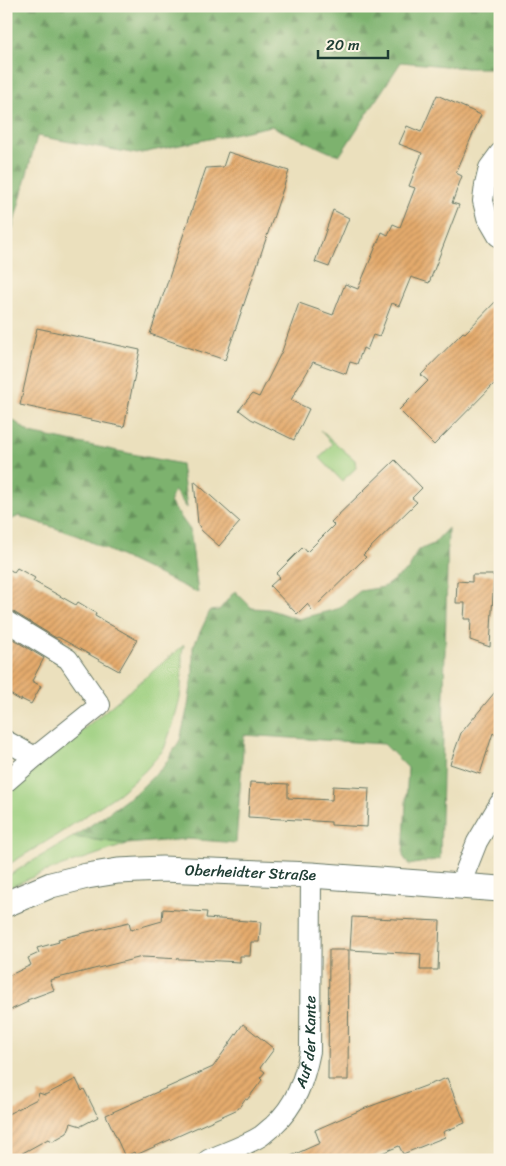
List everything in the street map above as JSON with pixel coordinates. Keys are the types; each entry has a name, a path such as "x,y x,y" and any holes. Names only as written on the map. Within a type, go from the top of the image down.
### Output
{"street":[{"path":"499,236 487,217 483,201 489,168 500,153"},
{"path":"6,621 68,659 100,705 6,782"},
{"path":"6,741 35,757"},
{"path":"460,885 477,842 500,803"},
{"name":"Oberheidter Straße","path":"6,904 51,885 87,876 118,871 162,869 311,875 500,889"},
{"name":"Auf der Kante","path":"208,1160 261,1136 279,1120 300,1090 310,1052 311,875"}],"green space":[{"path":"6,6 500,6 500,68 467,68 401,62 340,155 271,126 137,154 37,136 6,253"},
{"path":"6,419 13,420 30,433 181,464 187,508 174,490 170,502 190,530 198,593 76,535 19,516 6,522"},
{"path":"320,430 355,460 356,468 342,481 320,458 332,444"},
{"path":"448,528 440,859 409,865 403,856 408,768 384,744 244,735 236,843 187,839 127,844 73,837 138,791 164,766 180,740 193,672 193,647 210,611 219,610 235,591 252,608 268,609 298,619 337,609 360,591 384,587 409,569 417,551 433,544"},
{"path":"184,645 180,698 164,749 145,771 118,794 57,835 6,866 6,794"},
{"path":"73,837 127,844 44,872 6,889 6,877"}],"building":[{"path":"437,95 481,115 456,173 462,176 452,203 459,205 429,283 411,277 399,306 392,303 379,337 373,335 367,350 363,348 357,364 350,362 346,374 313,362 291,400 309,409 294,440 251,419 239,410 252,394 259,397 282,351 299,303 333,315 345,284 358,289 382,232 388,235 393,224 400,227 415,188 409,186 422,153 399,144 407,126 421,132"},
{"path":"228,152 289,171 225,360 150,334 206,168 223,167"},
{"path":"333,210 349,218 329,267 315,262"},
{"path":"500,297 500,378 434,445 399,410 428,381 421,375"},
{"path":"37,328 140,350 124,427 20,405"},
{"path":"395,460 422,488 412,498 417,502 363,555 366,557 312,610 307,604 297,614 270,586 280,577 276,574 303,547 307,552 334,525 331,522"},
{"path":"194,481 240,522 219,546 202,531 198,524"},
{"path":"6,568 14,572 17,568 35,578 33,581 76,605 78,602 96,613 95,616 137,640 119,671 6,609"},
{"path":"472,575 494,575 490,647 470,640 471,619 464,619 465,603 456,603 457,581 472,582"},
{"path":"6,635 44,658 32,681 41,686 31,704 6,694"},
{"path":"500,686 500,738 493,733 480,774 450,764 461,733"},
{"path":"250,782 288,784 288,798 332,800 333,786 369,788 367,827 331,825 331,822 248,817"},
{"path":"163,909 207,912 206,918 261,922 259,942 251,942 250,956 240,956 240,962 142,957 50,980 54,990 27,1000 28,1002 6,1012 6,977 31,965 28,958 39,953 37,948 59,942 58,939 129,922 131,930 162,921"},
{"path":"352,917 440,921 438,970 420,970 421,954 350,950"},
{"path":"329,950 349,950 348,1080 328,1080"},
{"path":"243,1024 274,1049 260,1068 265,1072 260,1078 262,1080 247,1100 245,1099 238,1109 136,1155 134,1152 125,1157 106,1115 213,1067"},
{"path":"447,1078 465,1123 443,1132 445,1137 403,1154 399,1146 365,1160 282,1160 320,1143 315,1130 363,1109"},
{"path":"76,1079 82,1091 84,1089 98,1117 81,1126 71,1123 67,1133 53,1141 48,1139 10,1160 6,1160 6,1115 37,1099 39,1093 45,1095"}]}
